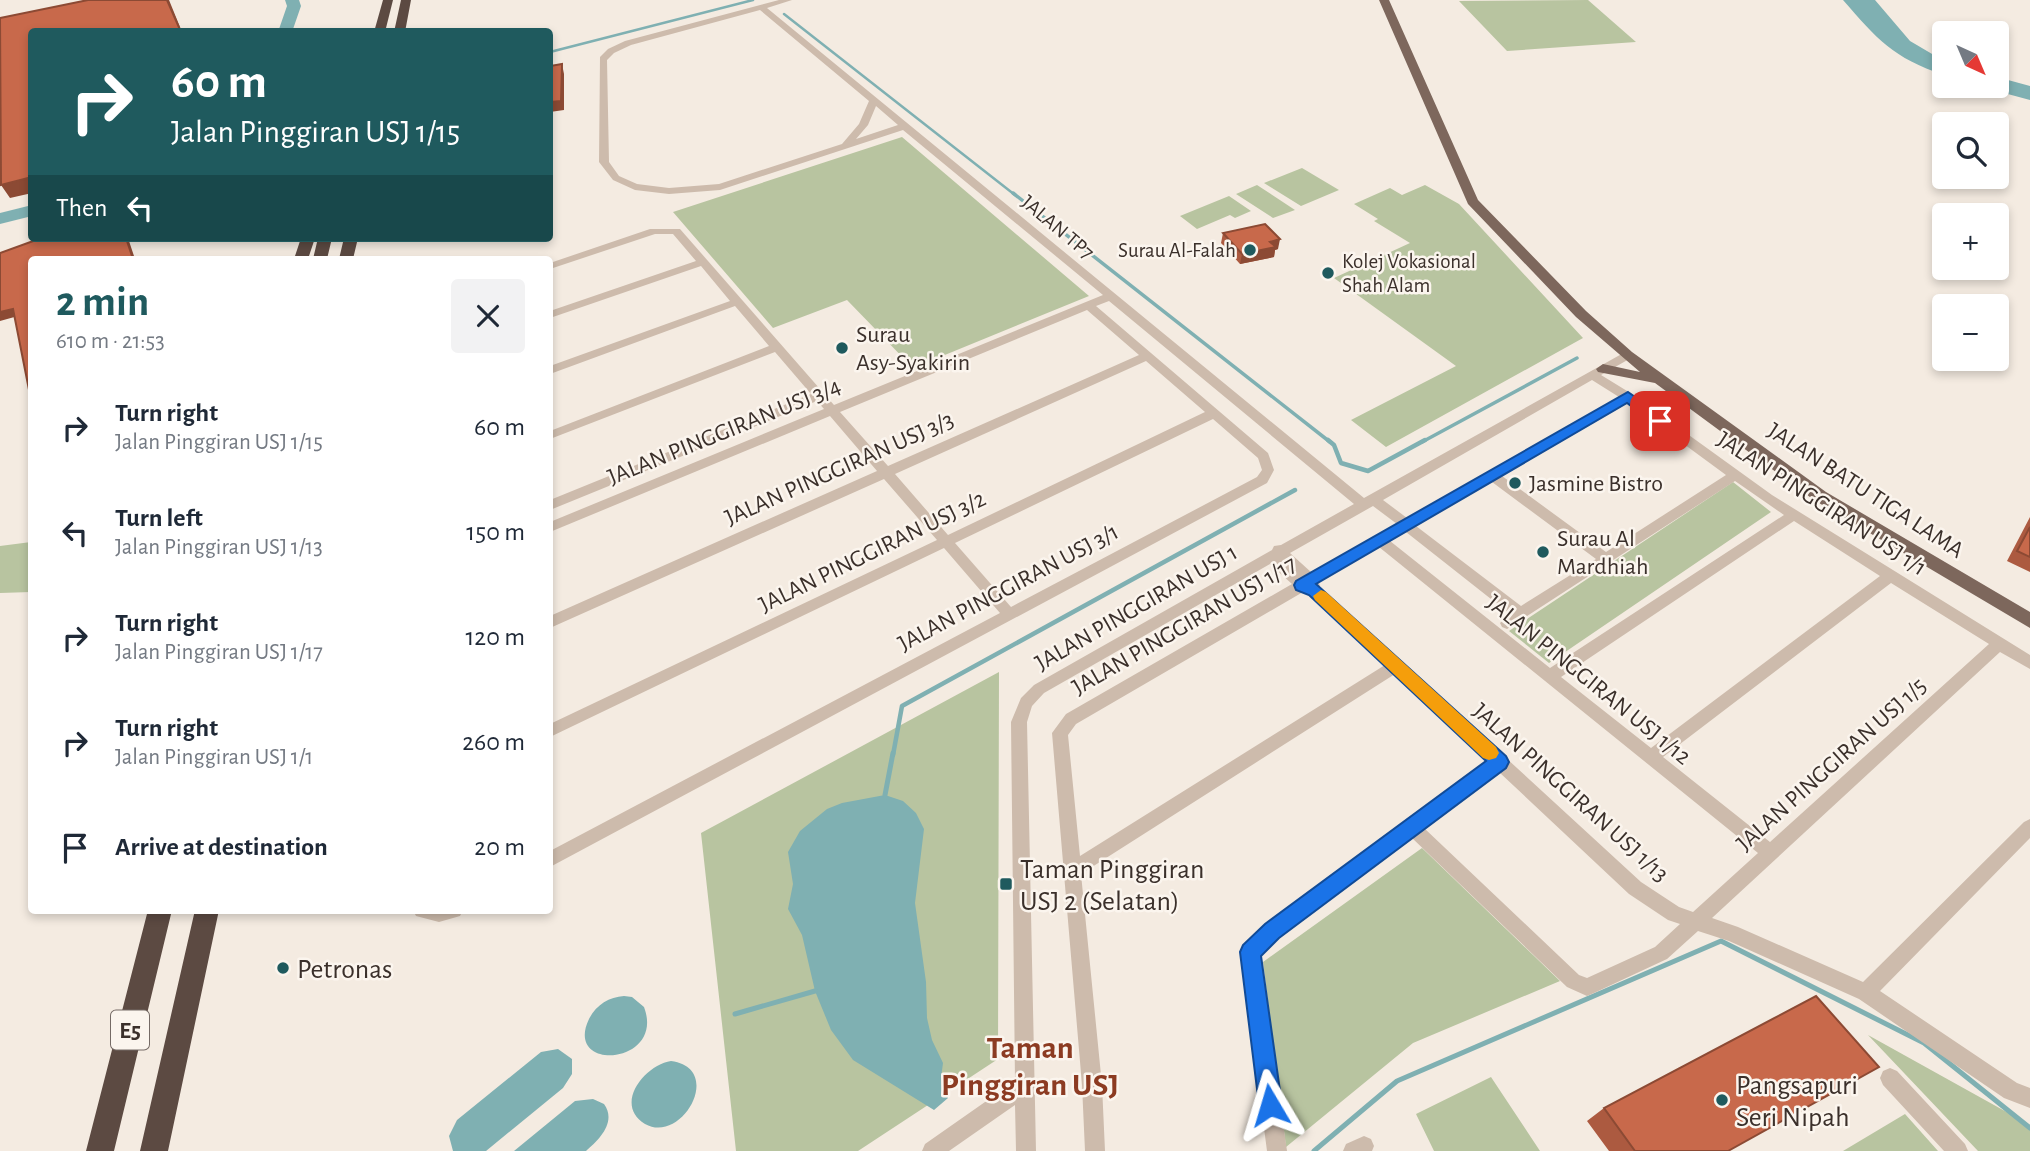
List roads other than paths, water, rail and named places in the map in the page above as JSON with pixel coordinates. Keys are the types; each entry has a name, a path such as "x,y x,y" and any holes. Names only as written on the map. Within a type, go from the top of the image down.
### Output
{"highway":[{"path":"380,28 388,0"},
{"path":"400,28 406,0"},
{"name":"E5","path":"100,1151 159,914"},
{"name":"E5","path":"154,1151 206,914"}],"main road":[{"name":"JALAN BATU TIGA LAMA","path":"1384,0 1472,201 1599,330 1627,355 1820,496 2030,621"},
{"path":"1599,330 1598,372 1662,381"}],"street":[{"path":"788,0 628,43 611,51 603,59 604,162 616,178 635,187 669,191 720,187 905,126"},
{"name":"JALAN TP7","path":"761,7 1111,296 1367,502 1406,525 1521,614"},
{"path":"845,146 863,125 874,100"},
{"path":"881,134 903,135 922,140"},
{"path":"553,264 654,231 676,231 1009,614"},
{"path":"553,314 702,262"},
{"name":"JALAN PINGGIRAN USJ 3/4","path":"553,526 1111,296"},
{"path":"553,369 737,302"},
{"name":"JALAN PINGGIRAN USJ 3/1","path":"553,857 1262,480 1268,470 1264,456 1088,306"},
{"path":"553,434 777,347"},
{"name":"JALAN PINGGIRAN USJ 1","path":"1026,1151 1019,722 1026,703 1039,689 1627,355"},
{"name":"JALAN PINGGIRAN USJ 3/3","path":"553,621 1147,356"},
{"name":"JALAN PINGGIRAN USJ 1/1","path":"1598,372 1734,476 2030,663"},
{"name":"JALAN PINGGIRAN USJ 3/4","path":"553,504 819,395"},
{"name":"JALAN PINGGIRAN USJ 1/17","path":"1095,1151 1092,1085 1060,733 1071,719 1309,585 1379,540 1628,397"},
{"name":"JALAN PINGGIRAN USJ 3/2","path":"553,730 1214,413"},
{"path":"1492,475 1606,559"},
{"path":"1507,623 1734,476"},
{"path":"1550,676 1794,515"},
{"name":"JALAN PINGGIRAN USJ 1/12","path":"1379,540 1771,853"},
{"name":"JALAN PINGGIRAN USJ 1/13","path":"1275,553 1635,888 1674,914 1732,933 1866,992 2011,1091 2030,1098"},
{"path":"1651,757 1889,576"},
{"name":"JALAN PINGGIRAN USJ 1/5","path":"1412,827 1573,981 1587,987 1661,954 1999,644"},
{"path":"1072,870 1396,666"},
{"path":"1277,1151 1250,952 1272,931 1500,762"},
{"path":"1866,992 2030,827"},
{"path":"1890,1078 1958,1151"},
{"path":"932,1151 1024,1087"}],"water":[{"path":"1843,0 1875,0 1910,41 1932,54 1932,70 1911,62 1887,46"},
{"path":"2009,80 2030,86 2030,100 2009,94"},
{"path":"885,795 903,801 916,813 924,829 915,903 926,982 927,1018 932,1040 943,1063 941,1078 948,1098 934,1110 853,1060 831,1030 815,991 802,935 788,909 793,884 788,852 800,831 827,809 842,803"},
{"path":"624,996 632,997 644,1007 647,1026 641,1041 629,1051 615,1055 601,1054 590,1048 585,1036 589,1019 604,1003"},
{"path":"558,1049 572,1059 572,1074 563,1088 486,1151 453,1151 449,1136 457,1120 541,1052"},
{"path":"671,1061 687,1067 695,1077 696,1090 692,1103 684,1115 672,1124 659,1128 645,1124 636,1116 632,1096 643,1077 661,1064"},
{"path":"593,1099 604,1104 608,1117 605,1130 586,1151 514,1151 575,1101"}],"waterway":[{"path":"286,28 294,6 292,0"},
{"path":"553,51 753,0"},
{"path":"784,14 1015,195"},
{"path":"1013,193 1330,442"},
{"path":"0,219 28,211"},
{"path":"1422,442 1577,358"},
{"path":"1328,440 1334,445 1341,463 1368,471 1425,440"},
{"path":"893,755 902,706 1295,490"},
{"path":"885,795 893,753"},
{"path":"1314,1151 1397,1081 1721,941 1924,1043 2030,1128"},
{"path":"735,1014 815,991"}],"place":[{"name":"Surau Al-Falah","path":"1250,250"},
{"name":"Kolej Vokasional Shah Alam","path":"1328,273"},
{"name":"Surau Asy-Syakirin","path":"842,348"},
{"name":"Jasmine Bistro","path":"1515,483"},
{"name":"Surau Al Mardhiah","path":"1543,552"},
{"name":"Taman Pinggiran USJ 2 (Selatan)","path":"1006,884"},
{"name":"Petronas","path":"283,968"},
{"name":"Pangsapuri Seri Nipah","path":"1722,1100"}],"district":[{"name":"Taman Pinggiran USJ","path":"1030,1066"}]}
